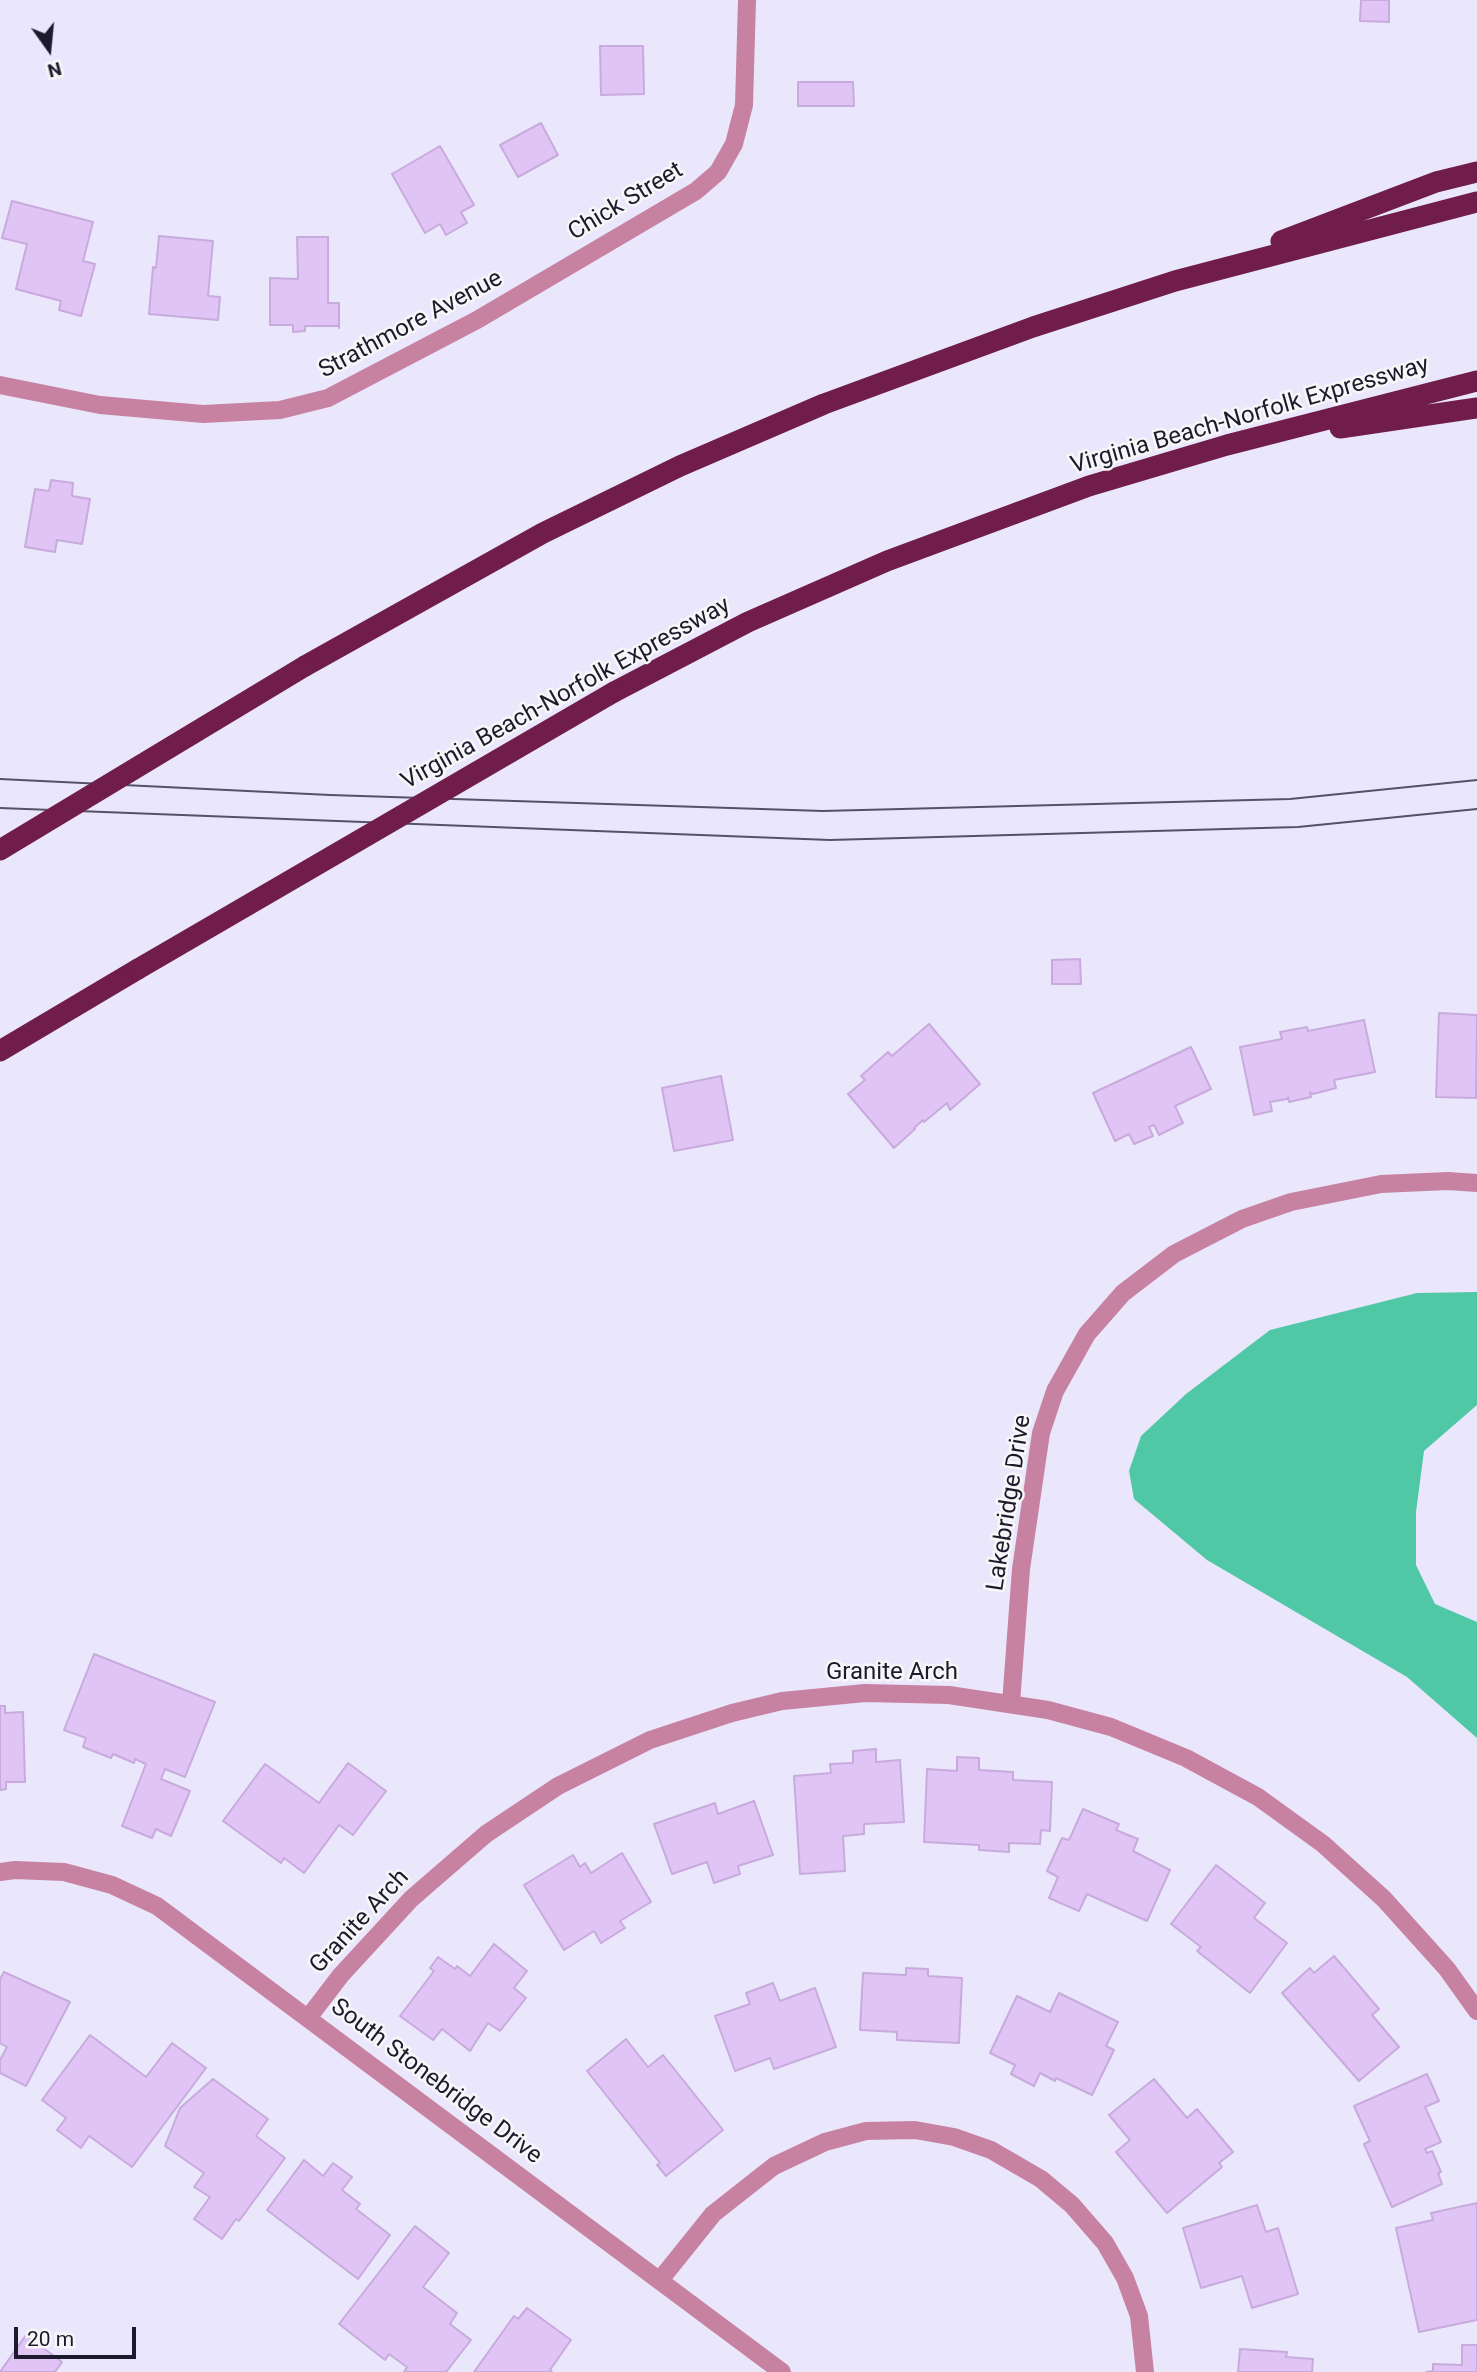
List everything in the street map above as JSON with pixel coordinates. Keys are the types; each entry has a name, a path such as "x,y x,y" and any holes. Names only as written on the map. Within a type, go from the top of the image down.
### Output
{"highway":[{"path":"0,850 305,666 543,533 680,466 824,404 1032,327 1175,281 1436,182 1477,172"},
{"path":"1175,281 1477,202"},
{"name":"Virginia Beach-Norfolk Expressway","path":"0,1051 614,692 748,622 887,561 1089,486 1227,444 1477,381"},
{"path":"1227,444 1477,408"}],"street":[{"name":"Chick Street","path":"550,277 696,191 718,172 734,144 744,105 747,0"},
{"name":"Strathmore Avenue","path":"0,385 100,405 203,414 280,410 328,398 477,320 550,277"},
{"name":"Lakebridge Drive","path":"1011,1703 1021,1569 1041,1433 1055,1391 1087,1334 1123,1293 1174,1254 1242,1219 1291,1202 1381,1184 1448,1181 1477,1184"},
{"name":"Granite Arch","path":"308,2018 341,1975 411,1899 486,1834 558,1786 650,1740 732,1713 782,1702 865,1693 949,1695 1048,1710 1111,1727 1186,1758 1258,1797 1324,1844 1384,1899 1447,1969 1477,2011"},
{"name":"South Stonebridge Drive","path":"0,1872 64,1872 112,1885 157,1906 782,2372"},
{"path":"660,2280 713,2214 774,2166 825,2142 866,2131 915,2130 954,2137 990,2150 1041,2179 1073,2205 1105,2243 1125,2278 1139,2316 1145,2372"}],"shaded area":[{"path":"1477,1292 1477,1405 1424,1451 1416,1512 1416,1565 1435,1604 1477,1622 1477,1738 1407,1677 1207,1560 1134,1499 1129,1471 1141,1436 1186,1394 1270,1330 1417,1293"}],"building":[{"path":"1361,0 1389,0 1389,22 1360,21"},
{"path":"600,46 643,46 644,94 601,95"},
{"path":"798,82 853,82 854,106 798,106"},
{"path":"541,123 558,155 518,177 500,145"},
{"path":"440,146 474,205 461,212 467,223 446,235 440,224 425,233 392,174"},
{"path":"12,201 93,222 83,261 95,264 81,316 59,310 61,301 16,289 27,244 2,238"},
{"path":"159,236 213,241 208,296 220,297 218,320 149,314"},
{"path":"297,237 328,237 328,303 339,303 339,326 305,326 305,331 293,332 293,325 270,325 270,278 298,279"},
{"path":"51,480 73,483 72,496 90,499 82,544 57,540 55,552 25,547 35,489 49,491"},
{"path":"1080,959 1081,984 1052,984 1052,960"},
{"path":"1439,1013 1477,1015 1476,1098 1436,1097"},
{"path":"1364,1020 1375,1072 1334,1080 1336,1088 1313,1094 1310,1092 1311,1097 1289,1102 1288,1097 1270,1102 1272,1111 1254,1115 1240,1047 1282,1039 1280,1032 1307,1027 1308,1031"},
{"path":"929,1024 980,1084 950,1110 947,1103 924,1122 923,1120 894,1148 848,1094 865,1080 861,1076 888,1052 892,1056"},
{"path":"1191,1047 1211,1089 1175,1106 1183,1123 1159,1135 1154,1125 1149,1127 1153,1136 1134,1144 1129,1134 1115,1141 1093,1093"},
{"path":"721,1076 733,1140 674,1151 662,1088"},
{"path":"94,1654 215,1702 185,1777 165,1769 161,1779 190,1791 171,1836 156,1829 152,1838 122,1826 146,1764 135,1759 134,1763 113,1754 111,1758 83,1747 86,1738 64,1730"},
{"path":"0,1706 5,1706 5,1713 23,1712 25,1782 6,1782 6,1789 0,1790"},
{"path":"876,1749 876,1762 900,1760 904,1822 864,1824 864,1834 843,1836 845,1871 800,1874 794,1776 831,1773 830,1764 853,1763 853,1751"},
{"path":"957,1757 979,1758 979,1770 1013,1772 1013,1780 1052,1782 1050,1831 1041,1830 1040,1844 1009,1843 1009,1852 979,1850 979,1845 924,1842 927,1769 957,1771"},
{"path":"348,1763 386,1791 353,1835 339,1825 304,1873 284,1858 281,1863 223,1821 265,1764 319,1803"},
{"path":"754,1801 773,1855 738,1866 740,1874 714,1883 707,1862 672,1874 654,1824 715,1803 718,1814"},
{"path":"1083,1809 1119,1824 1116,1830 1138,1839 1133,1851 1170,1870 1147,1921 1087,1894 1079,1911 1049,1898 1058,1877 1047,1871 1062,1838 1069,1840"},
{"path":"622,1853 651,1902 620,1921 625,1928 601,1943 594,1931 564,1950 524,1885 573,1855 580,1867 585,1863 591,1873"},
{"path":"1216,1865 1265,1903 1254,1918 1287,1943 1250,1993 1197,1951 1201,1947 1171,1924"},
{"path":"494,1944 527,1971 514,1988 526,1998 500,2031 488,2023 470,2051 442,2029 433,2040 400,2016 434,1971 430,1968 438,1957 470,1976"},
{"path":"1334,1956 1379,2009 1372,2015 1399,2047 1359,2081 1282,1993 1310,1968 1314,1973"},
{"path":"906,1968 928,1969 928,1976 962,1978 959,2043 897,2040 897,2032 860,2030 863,1973 906,1975"},
{"path":"4,1972 70,2002 26,2086 0,2073 0,2060 7,2047 0,2043 0,1979"},
{"path":"773,1983 780,2001 815,1988 836,2047 774,2069 770,2058 735,2071 715,2016 750,2004 746,1993"},
{"path":"1059,1993 1118,2022 1106,2046 1114,2050 1092,2095 1040,2073 1034,2086 1011,2074 1015,2065 990,2053 1017,1996 1050,2012"},
{"path":"90,2035 146,2077 172,2043 206,2068 132,2167 89,2136 81,2148 57,2130 66,2118 42,2100"},
{"path":"626,2039 648,2067 663,2055 723,2130 666,2176 657,2165 660,2163 587,2071"},
{"path":"1427,2074 1439,2101 1425,2107 1441,2142 1425,2149 1427,2153 1432,2151 1441,2172 1438,2173 1442,2184 1392,2207 1364,2144 1370,2141 1354,2106"},
{"path":"213,2079 268,2119 256,2136 285,2158 239,2221 236,2219 222,2239 194,2219 210,2197 194,2187 204,2173 165,2146 180,2108"},
{"path":"1154,2079 1187,2118 1197,2109 1233,2152 1219,2163 1222,2167 1167,2213 1116,2152 1130,2140 1109,2115"},
{"path":"304,2160 323,2176 333,2163 352,2177 342,2190 360,2204 356,2209 390,2235 358,2279 267,2210"},
{"path":"1477,2203 1477,2320 1419,2332 1396,2228 1433,2220 1431,2213"},
{"path":"1257,2205 1266,2232 1278,2228 1298,2294 1252,2308 1242,2276 1201,2288 1183,2228"},
{"path":"415,2226 449,2253 423,2287 457,2313 450,2324 471,2340 446,2372 404,2372 407,2367 389,2354 385,2360 339,2324"},
{"path":"527,2308 571,2340 550,2370 552,2372 474,2372 514,2316 518,2319"},
{"path":"26,2335 62,2362 55,2372 0,2372"},
{"path":"1462,2345 1477,2345 1477,2372 1426,2372 1433,2371 1433,2364 1462,2365"},
{"path":"1240,2349 1287,2352 1286,2357 1313,2359 1312,2372 1238,2372"}],"tram line":[{"path":"0,779 330,795 823,811 1290,799 1477,780"},
{"path":"0,808 830,840 1298,827 1477,809"}]}
